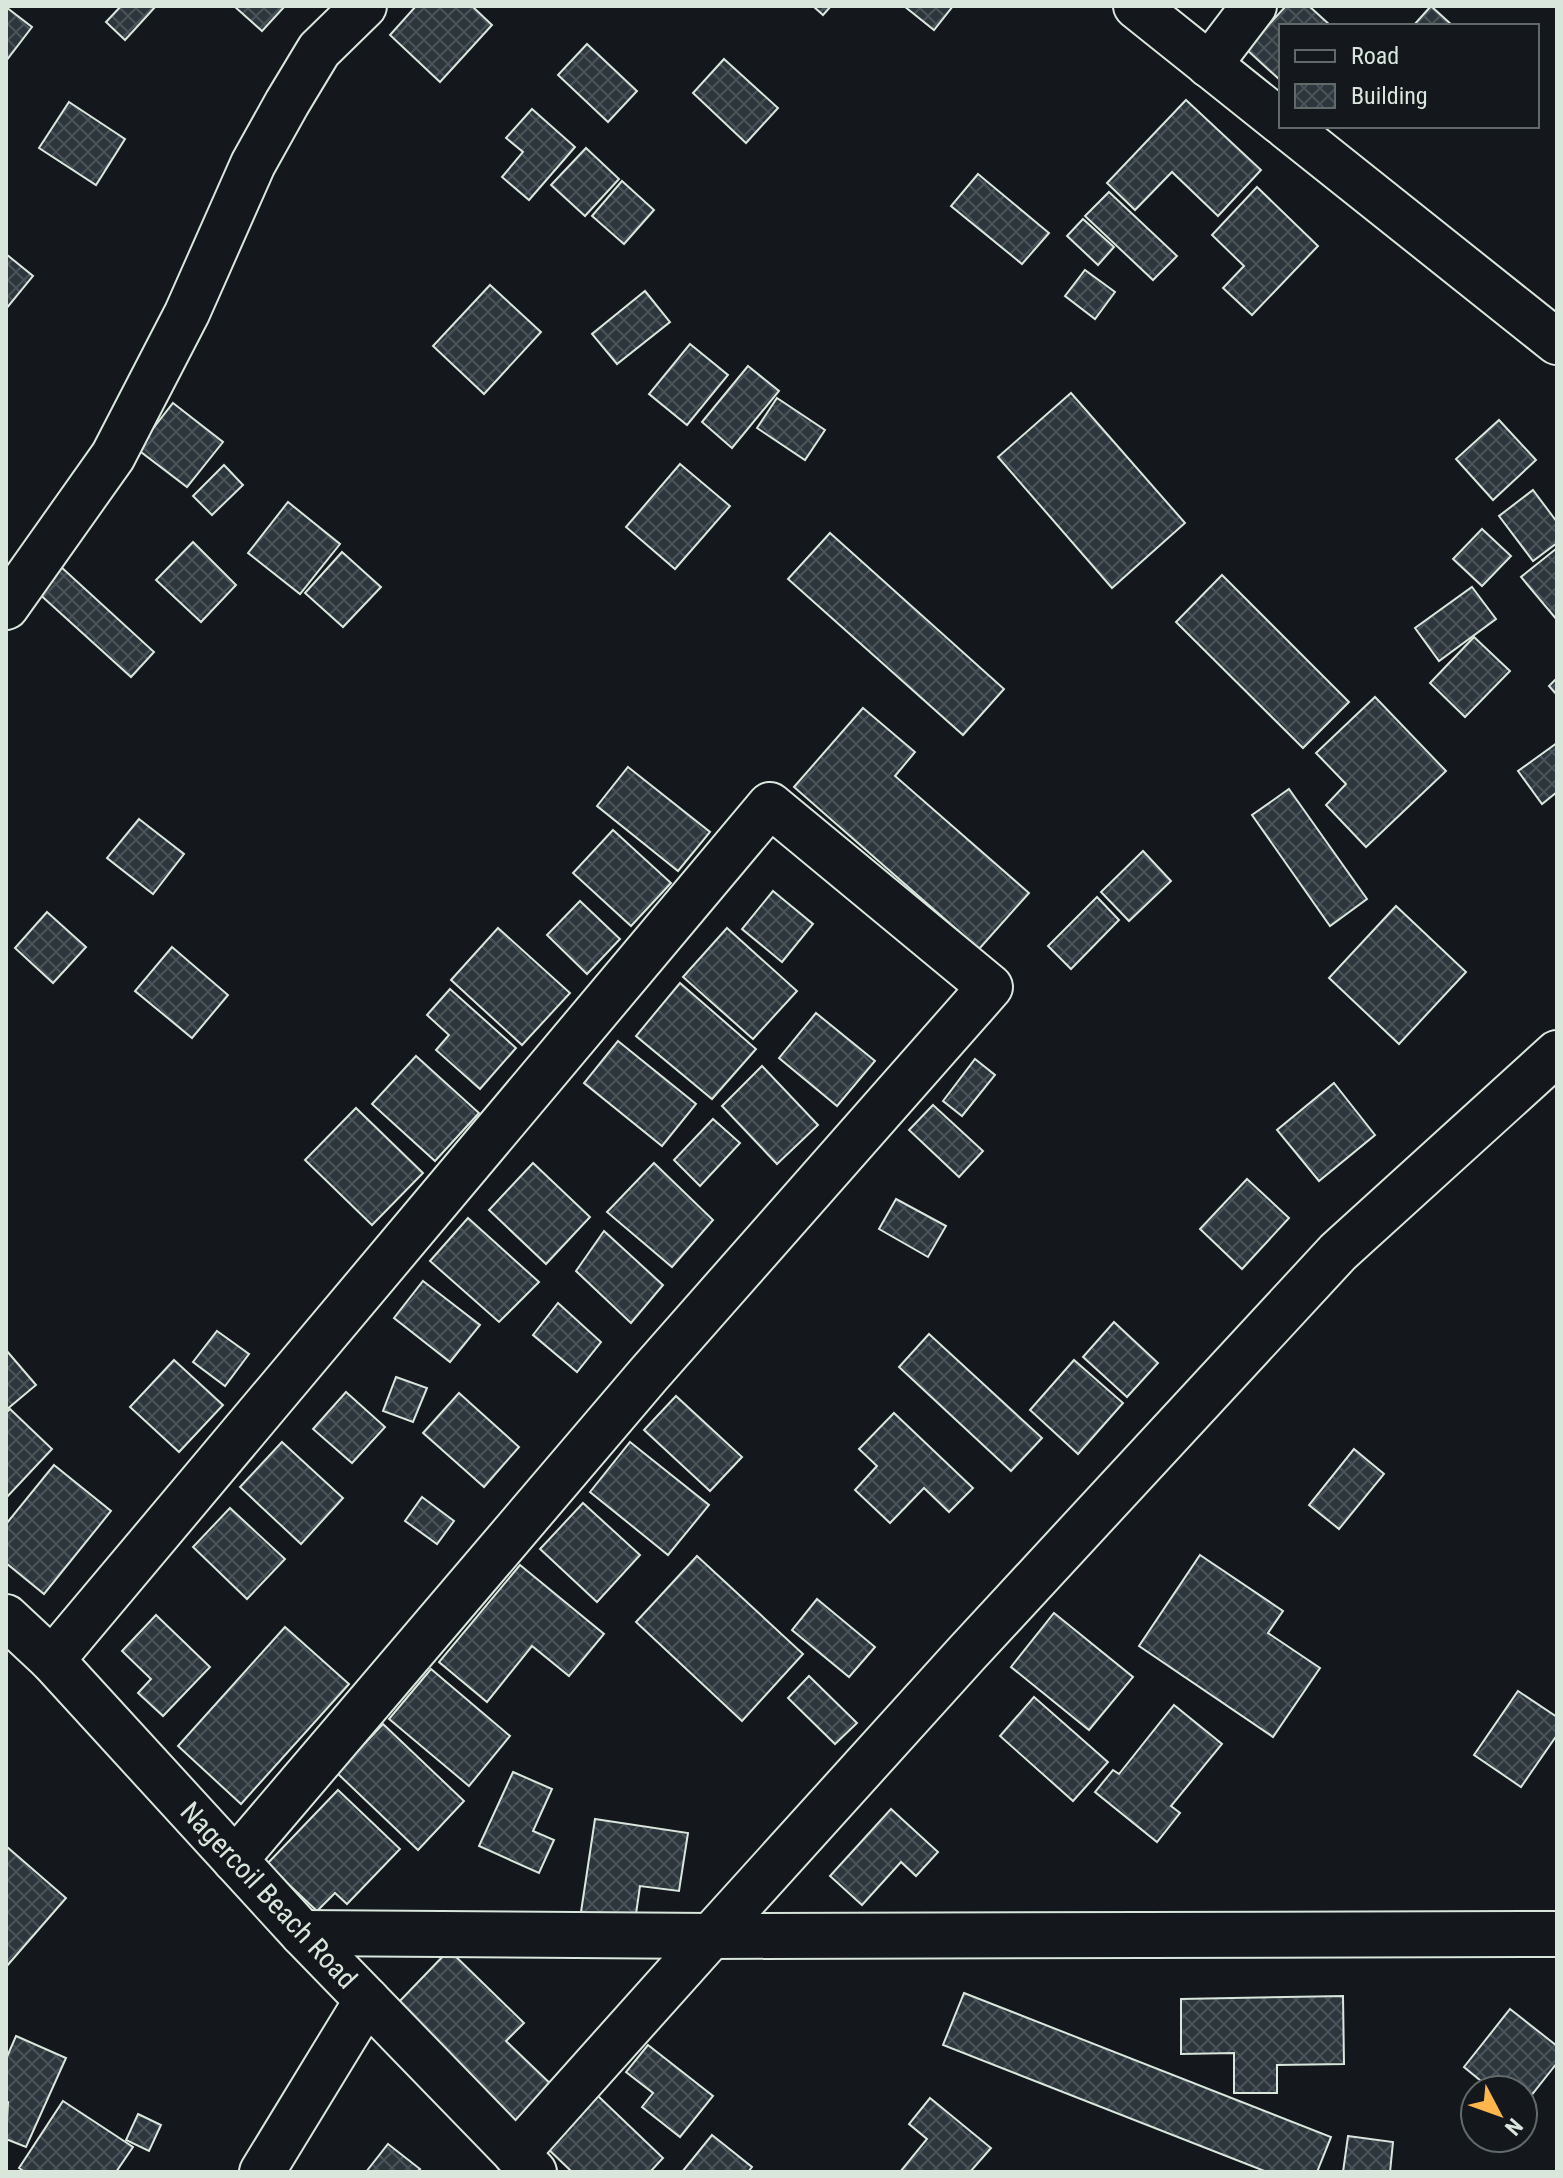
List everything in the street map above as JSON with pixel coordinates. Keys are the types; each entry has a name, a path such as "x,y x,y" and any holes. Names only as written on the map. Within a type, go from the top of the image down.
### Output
{"street":[{"path":"6,607 113,456 187,313 253,164 287,103 319,50 364,6"},
{"path":"1136,6 1279,120"},
{"path":"1209,65 1254,6"},
{"path":"1289,128 1557,342"},
{"path":"52,1660 770,805 990,987 649,1374 235,1860"},
{"path":"525,2163 711,1936 967,1653 1338,1252 1557,1053"},
{"name":"Nagercoil Beach Road","path":"6,1617 52,1660 302,1933 525,2163"},
{"path":"302,1933 711,1936 1557,1934"},
{"path":"262,2172 367,2000"}],"building":[{"path":"121,6 156,6 125,40 106,22"},
{"path":"234,6 285,6 262,31"},
{"path":"416,6 472,6 492,25 440,82 390,35"},
{"path":"813,6 831,6 823,15"},
{"path":"904,6 953,6 934,30"},
{"path":"1286,6 1309,6 1329,24 1279,24 1279,79 1246,49"},
{"path":"1431,6 1451,24 1415,24"},
{"path":"6,7 32,27 6,61"},
{"path":"587,44 637,91 608,122 558,75"},
{"path":"724,59 778,108 746,143 693,93"},
{"path":"1186,100 1261,170 1218,216 1172,172 1135,210 1107,183"},
{"path":"69,102 125,139 96,185 39,148"},
{"path":"532,109 575,147 529,200 502,177 523,152 506,138"},
{"path":"586,148 619,179 585,216 551,185"},
{"path":"978,174 1049,233 1022,264 951,206"},
{"path":"622,181 654,210 624,244 592,216"},
{"path":"1257,187 1318,246 1252,315 1223,288 1244,266 1212,235"},
{"path":"1109,192 1177,256 1153,280 1085,216"},
{"path":"1083,219 1114,247 1098,265 1067,236"},
{"path":"6,254 33,276 6,309"},
{"path":"1085,270 1115,292 1095,319 1065,296"},
{"path":"490,285 541,332 484,394 433,346"},
{"path":"645,291 670,322 617,364 592,334"},
{"path":"690,344 728,375 687,425 649,394"},
{"path":"748,366 779,391 732,448 702,422"},
{"path":"1071,393 1185,523 1112,588 998,457"},
{"path":"777,398 825,430 805,460 757,428"},
{"path":"173,403 223,442 187,487 137,449"},
{"path":"1499,420 1536,460 1493,500 1456,459"},
{"path":"680,464 730,506 675,569 626,527"},
{"path":"224,465 243,485 212,515 193,496"},
{"path":"1533,490 1557,522 1557,543 1533,561 1499,516"},
{"path":"288,502 340,544 300,594 248,553"},
{"path":"1482,529 1511,556 1482,586 1453,559"},
{"path":"830,533 1004,689 963,735 788,579"},
{"path":"193,542 236,585 201,622 156,580"},
{"path":"1557,548 1557,620 1521,577"},
{"path":"342,552 381,587 343,627 305,593"},
{"path":"60,566 154,652 131,677 36,591"},
{"path":"1222,575 1349,702 1303,748 1176,622"},
{"path":"1472,587 1496,619 1439,661 1415,628"},
{"path":"1474,637 1510,671 1465,717 1430,683"},
{"path":"1557,678 1557,695 1549,686"},
{"path":"1375,697 1446,771 1366,847 1326,805 1346,784 1316,753"},
{"path":"863,708 915,752 895,776 1029,893 979,949 794,787"},
{"path":"1557,743 1557,792 1542,804 1518,771"},
{"path":"628,767 710,832 678,871 597,806"},
{"path":"1289,789 1367,899 1330,926 1252,815"},
{"path":"139,819 184,854 153,894 107,858"},
{"path":"613,830 671,883 631,926 573,873"},
{"path":"1143,851 1171,881 1129,921 1101,892"},
{"path":"773,891 813,924 782,962 742,929"},
{"path":"1097,897 1119,920 1071,969 1048,946"},
{"path":"580,901 620,939 587,974 547,935"},
{"path":"1396,906 1466,972 1399,1044 1329,978"},
{"path":"47,912 86,947 53,983 15,948"},
{"path":"498,928 570,993 522,1045 451,980"},
{"path":"727,928 797,991 753,1039 683,977"},
{"path":"172,947 228,995 192,1038 135,991"},
{"path":"680,983 756,1049 712,1099 636,1036"},
{"path":"450,989 516,1048 480,1089 436,1050 449,1035 427,1015"},
{"path":"816,1013 875,1061 837,1106 779,1058"},
{"path":"618,1041 696,1104 662,1146 584,1083"},
{"path":"416,1056 479,1113 435,1161 372,1104"},
{"path":"975,1059 995,1075 962,1116 943,1101"},
{"path":"762,1066 818,1125 777,1164 722,1106"},
{"path":"1334,1083 1375,1135 1319,1181 1277,1130"},
{"path":"933,1105 983,1151 959,1177 909,1130"},
{"path":"356,1108 423,1173 372,1225 305,1160"},
{"path":"713,1119 740,1143 700,1186 674,1160"},
{"path":"533,1163 590,1217 546,1264 489,1210"},
{"path":"654,1163 713,1220 672,1267 607,1212"},
{"path":"1247,1179 1289,1218 1242,1269 1200,1229"},
{"path":"896,1199 946,1226 928,1257 879,1229"},
{"path":"468,1218 539,1282 499,1322 430,1261"},
{"path":"604,1231 663,1285 631,1323 576,1271"},
{"path":"423,1281 480,1325 450,1362 394,1318"},
{"path":"558,1303 601,1342 577,1372 533,1335"},
{"path":"1114,1322 1158,1363 1127,1397 1083,1357"},
{"path":"217,1331 249,1354 225,1386 193,1362"},
{"path":"929,1334 1042,1438 1011,1471 899,1367"},
{"path":"6,1350 36,1385 6,1410"},
{"path":"174,1360 223,1405 179,1452 130,1407"},
{"path":"1074,1360 1123,1403 1078,1454 1030,1410"},
{"path":"396,1377 427,1388 413,1422 383,1411"},
{"path":"346,1392 385,1427 352,1463 313,1429"},
{"path":"459,1393 519,1447 484,1487 423,1433"},
{"path":"676,1396 742,1457 710,1491 644,1430"},
{"path":"10,1409 52,1449 6,1498 6,1413"},
{"path":"894,1413 973,1488 949,1512 924,1488 890,1523 855,1490 877,1466 859,1449"},
{"path":"282,1442 343,1498 301,1544 240,1487"},
{"path":"630,1442 709,1505 668,1555 590,1492"},
{"path":"1354,1449 1384,1474 1339,1529 1309,1505"},
{"path":"54,1465 111,1511 44,1594 6,1563 6,1524"},
{"path":"422,1497 454,1521 437,1544 405,1521"},
{"path":"583,1503 640,1555 597,1602 540,1549"},
{"path":"230,1508 285,1559 247,1599 193,1547"},
{"path":"1200,1555 1283,1611 1268,1633 1320,1668 1273,1737 1139,1646"},
{"path":"697,1556 803,1654 742,1721 636,1622"},
{"path":"520,1565 604,1634 569,1676 532,1646 487,1702 439,1662"},
{"path":"817,1599 875,1647 849,1677 792,1630"},
{"path":"1054,1613 1133,1677 1089,1730 1011,1667"},
{"path":"156,1615 210,1667 163,1716 138,1693 151,1679 122,1651"},
{"path":"285,1627 349,1684 241,1804 178,1746"},
{"path":"431,1669 510,1736 469,1786 389,1719"},
{"path":"809,1676 857,1723 835,1744 788,1698"},
{"path":"1518,1691 1557,1717 1557,1735 1521,1787 1474,1755"},
{"path":"1034,1697 1108,1762 1073,1801 1000,1736"},
{"path":"1174,1705 1222,1744 1171,1806 1180,1813 1157,1842 1095,1792 1113,1770 1119,1774"},
{"path":"383,1724 464,1801 418,1850 337,1773"},
{"path":"513,1772 552,1789 533,1831 554,1840 539,1873 479,1846"},
{"path":"338,1790 400,1849 347,1904 335,1893 317,1911 267,1864"},
{"path":"891,1809 938,1852 916,1876 901,1862 862,1905 830,1876"},
{"path":"595,1819 688,1833 679,1891 640,1886 635,1921 581,1912"},
{"path":"6,1846 66,1898 6,1967"},
{"path":"449,1950 524,2023 506,2041 557,2090 520,2128 395,2006"},
{"path":"964,1993 1331,2137 1317,2172 1267,2172 943,2045"},
{"path":"1343,1996 1344,2064 1277,2065 1277,2093 1234,2093 1234,2053 1181,2054 1181,1999"},
{"path":"1510,2009 1557,2046 1557,2063 1539,2086 1539,2074 1473,2074 1464,2067"},
{"path":"16,2036 66,2058 26,2147 6,2139 6,2059"},
{"path":"648,2045 713,2096 680,2137 642,2107 653,2093 626,2072"},
{"path":"597,2095 663,2158 650,2172 572,2172 546,2147"},
{"path":"930,2098 991,2148 970,2172 900,2172 927,2139 909,2124"},
{"path":"63,2101 133,2147 116,2172 25,2172 19,2168"},
{"path":"138,2114 161,2125 149,2151 126,2140"},
{"path":"712,2135 752,2167 748,2172 682,2172"},
{"path":"1348,2136 1393,2142 1390,2172 1343,2172"},
{"path":"388,2144 420,2169 417,2172 366,2172"}]}
